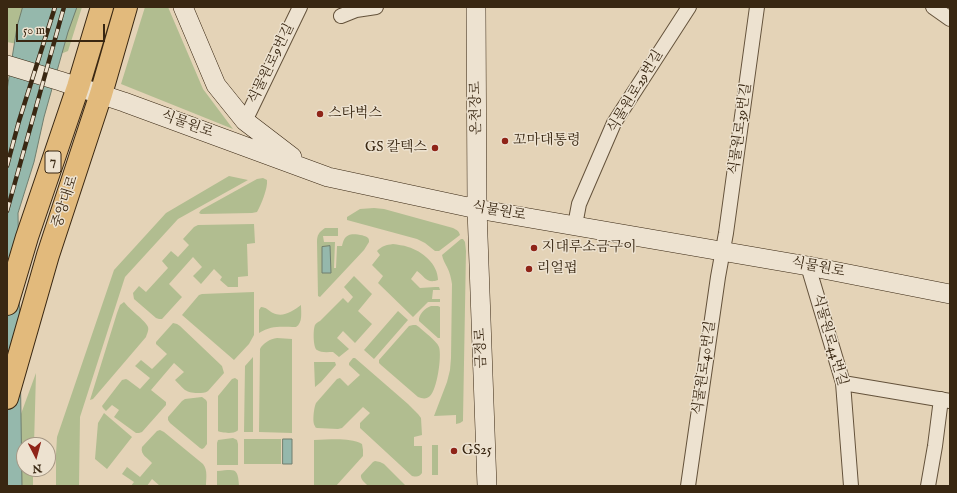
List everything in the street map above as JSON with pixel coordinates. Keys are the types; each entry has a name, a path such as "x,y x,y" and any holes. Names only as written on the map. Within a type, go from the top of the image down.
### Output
{"main road":[{"name":"중앙대로","path":"7,304 69,84 102,7"},
{"name":"중앙대로","path":"7,398 48,255 101,94 126,7"},
{"path":"184,7 216,85 244,121 289,155 328,177"},
{"name":"온천장로","path":"476,7 477,209"},
{"name":"식물원로","path":"7,66 101,94 328,177 477,209 808,266 950,294"},
{"name":"금정로","path":"477,209 487,486"}],"street":[{"name":"식물원로9번길","path":"244,121 300,7"},
{"path":"341,16 356,10 376,7"},
{"name":"식물원로29번길","path":"575,225 579,204 614,123 689,7"},
{"name":"식물원로39번길","path":"723,251 758,7"},
{"path":"933,7 950,19"},
{"name":"식물원로40번길","path":"688,486 723,251"},
{"name":"식물원로44번길","path":"808,266 843,383 851,486"},
{"path":"843,383 946,400 935,446 928,486"}],"green space":[{"path":"7,7 82,7 68,51 63,53 7,42"},
{"path":"145,7 168,7 203,89 233,129 121,84"},
{"path":"229,176 248,180 178,219 125,277 80,417 79,486 56,486 57,437 114,270 166,213"},
{"path":"263,178 267,180 266,187 257,212 199,213 201,210 257,179"},
{"path":"360,209 384,209 453,228 459,232 460,235 439,251 435,251 417,239 347,220 347,217"},
{"path":"254,224 255,243 247,244 248,276 238,277 238,287 228,287 220,280 222,277 214,269 201,284 193,276 202,267 193,257 169,284 182,297 162,319 156,318 134,299 133,293 139,286 146,292 168,268 162,261 171,251 178,257 189,245 183,239 194,227 198,225"},
{"path":"325,228 338,228 338,236 323,236 324,242 335,242 334,268 336,268 337,246 342,246 347,236 351,234 362,235 368,238 369,242 364,250 320,297 318,296 317,240 321,231"},
{"path":"461,239 465,242 466,251 463,421 456,424 456,415 434,416 447,382 451,358 452,284 450,273 442,255"},
{"path":"393,244 408,247 424,255 432,264 437,274 438,280 431,281 426,279 417,271 411,279 420,288 439,287 440,290 433,290 432,299 440,299 440,302 428,302 413,317 378,283 383,276 372,265 380,255 377,251 384,246"},
{"path":"354,276 372,294 358,311 372,324 355,343 343,331 337,338 349,349 339,357 333,352 319,351 316,349 314,342 314,327 316,323 320,321 343,298 348,303 353,297 344,287"},
{"path":"254,292 254,335 249,344 234,360 182,315 199,295 202,294"},
{"path":"124,302 147,324 148,328 146,337 93,399 90,400 117,313 120,305"},
{"path":"301,305 301,320 296,327 272,328 259,333 259,310 261,307 280,315"},
{"path":"431,306 440,307 440,338 438,338 419,321 422,312"},
{"path":"398,311 408,320 374,359 364,350"},
{"path":"173,323 180,326 222,366 224,373 207,392 194,393 185,390 175,380 184,372 174,363 151,390 166,402 166,405 142,432 136,433 114,417 119,410 112,405 106,411 102,406 122,380 128,380 140,389 150,378 135,366 141,360 152,369 167,354 156,344 156,342"},
{"path":"413,325 419,327 433,339 440,351 435,387 433,393 426,398 418,397 379,363 379,360 409,326"},
{"path":"277,338 292,339 292,433 259,432 260,349 267,342"},
{"path":"253,357 253,432 244,432 245,366"},
{"path":"353,358 355,358 408,404 421,418 422,435 414,437 414,446 422,446 422,473 419,476 412,476 360,428 360,423 370,413 363,407 342,428 315,427 313,418 316,403 337,379 340,378 348,386 360,375 349,365"},
{"path":"314,362 335,362 336,365 315,387"},
{"path":"36,373 34,437 16,437 16,477 33,477 33,486 7,486 7,452"},
{"path":"235,378 238,380 238,430 230,433 220,432 218,431 218,396 232,379"},
{"path":"202,397 207,402 207,444 202,449 170,423 168,417 185,399"},
{"path":"104,413 132,437 107,469 95,459 98,423"},
{"path":"160,430 205,466 206,486 160,486 152,479 147,486 131,486 134,482 122,474 127,467 140,477 152,463 143,454 142,447 157,431"},
{"path":"233,438 237,440 238,444 238,465 217,465 218,440"},
{"path":"244,439 281,439 281,464 244,464"},
{"path":"314,440 351,440 362,444 363,456 336,486 314,486"},
{"path":"432,445 438,445 438,475 432,475"},
{"path":"375,461 384,464 406,486 368,486 362,479 361,475"},
{"path":"231,470 236,472 238,475 239,486 217,486 217,471"}],"water":[{"path":"23,7 77,7 68,32 44,117 34,162 18,213 21,437 16,437 16,477 22,477 22,486 7,486 7,90 17,27"},
{"path":"330,246 331,273 322,273 322,247"},
{"path":"283,439 292,439 292,464 283,464"}],"railway":[{"path":"7,166 19,121 55,7"},
{"path":"7,211 64,7"}],"place":[{"name":"스타벅스","path":"320,114"},
{"name":"꼬마대통령","path":"505,141"},
{"name":"GS 칼텍스","path":"435,148"},
{"name":"지대루소금구이","path":"534,248"},
{"name":"리얼펍","path":"529,269"},
{"name":"GS25","path":"454,451"}]}
